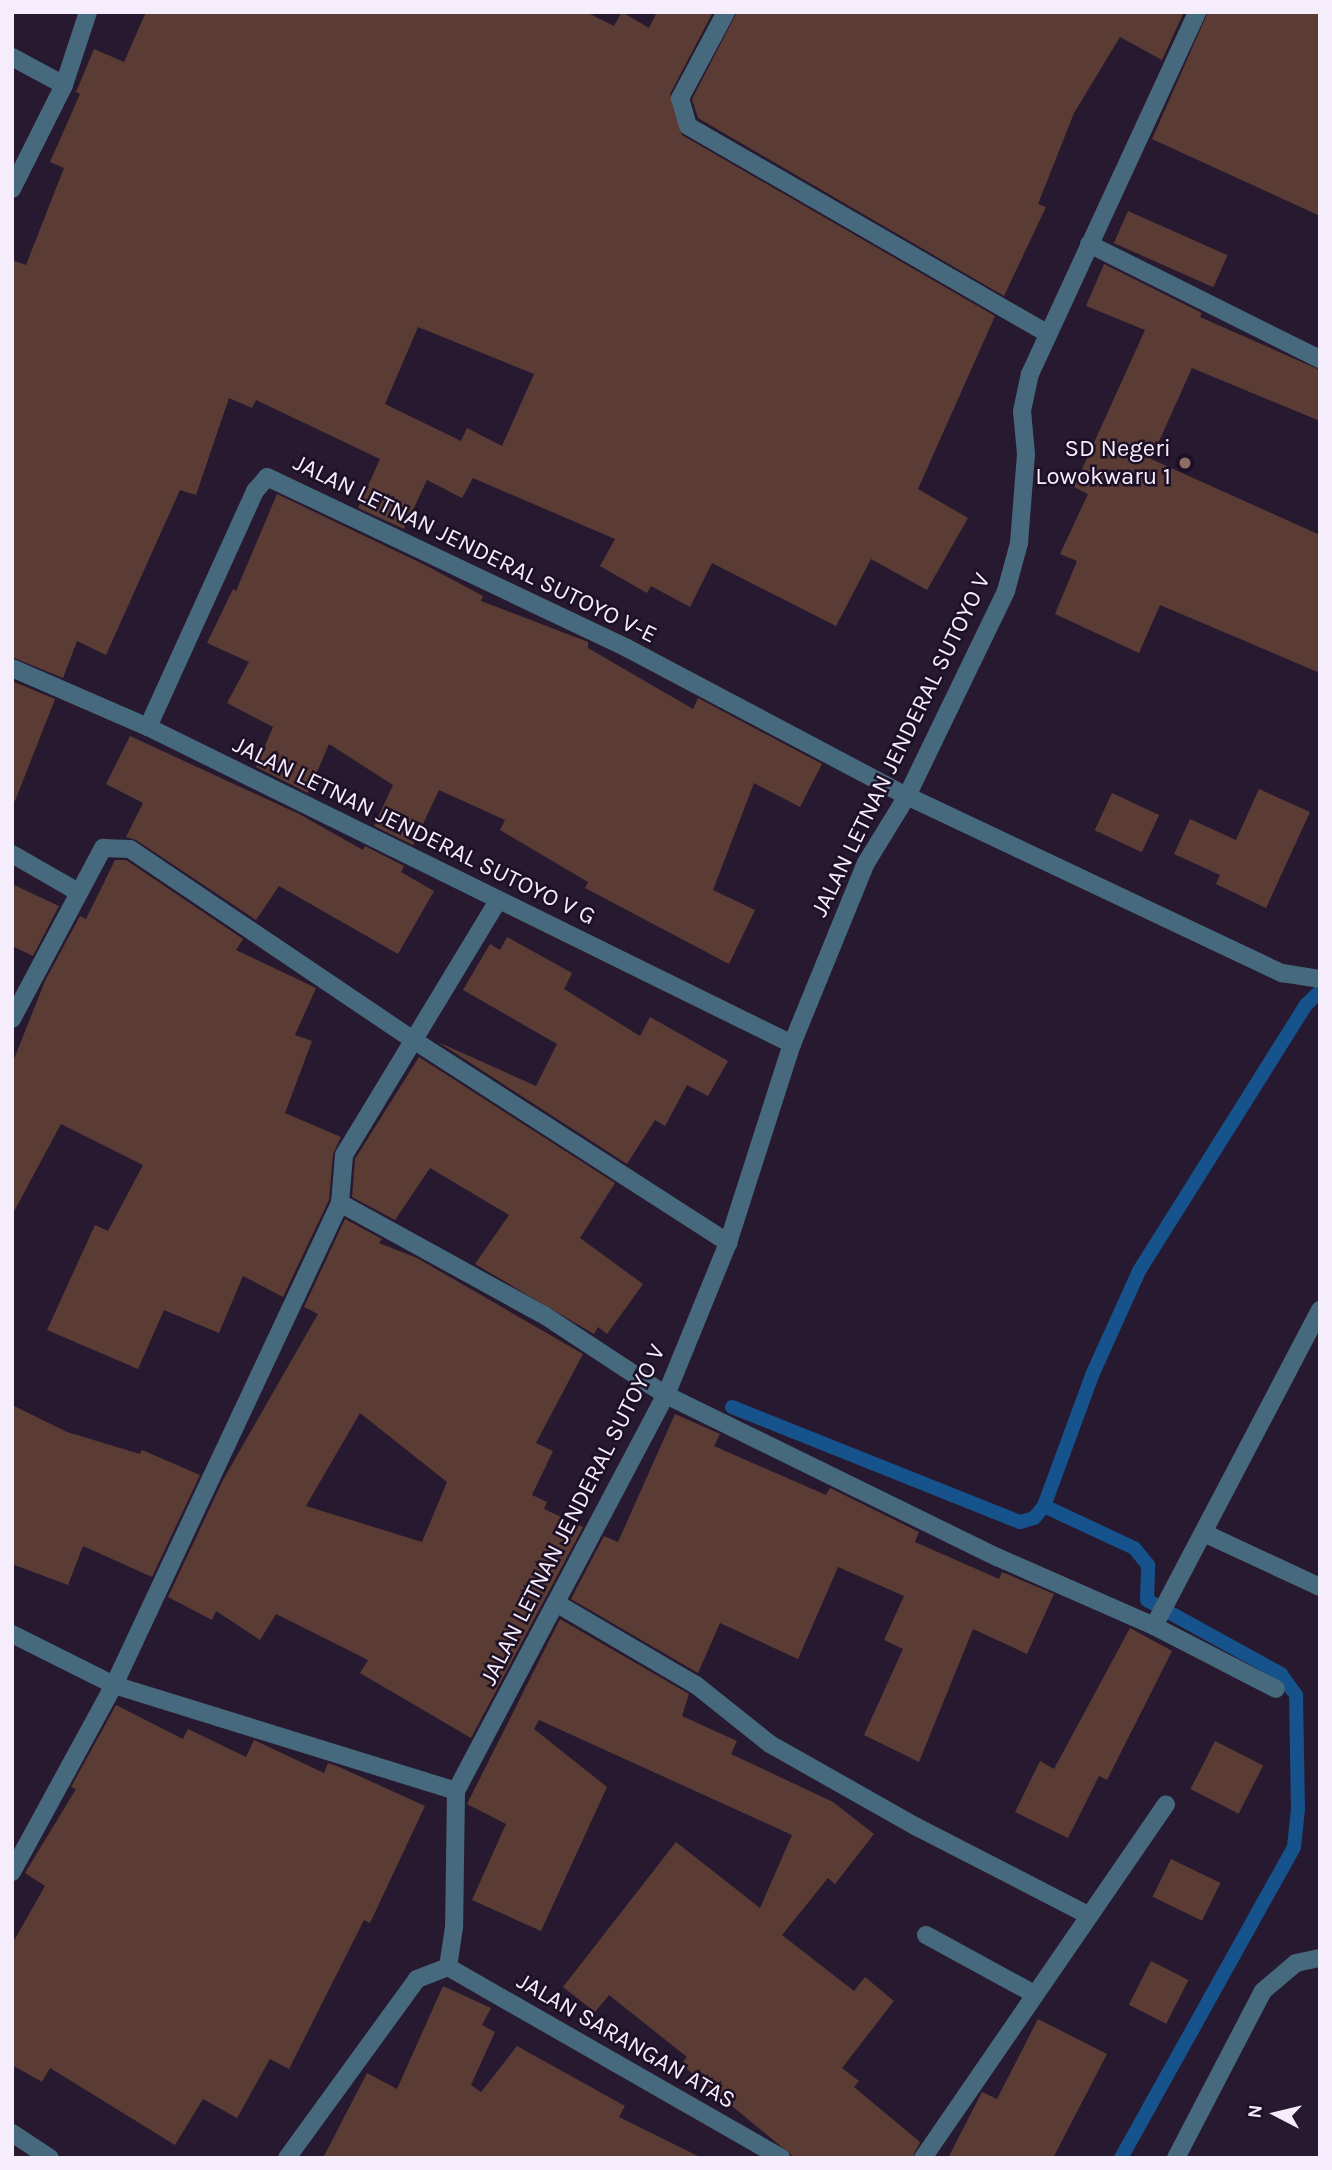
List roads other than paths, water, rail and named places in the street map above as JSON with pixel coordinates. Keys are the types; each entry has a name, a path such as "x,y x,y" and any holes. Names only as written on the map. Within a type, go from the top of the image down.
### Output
{"street":[{"path":"12,188 64,85 88,12"},
{"path":"726,12 680,98 688,125 1048,334"},
{"name":"JALAN LETNAN JENDERAL SUTOYO V","path":"456,1791 666,1395 728,1243 792,1044 866,863 907,796 1006,591 1019,543 1023,500 1022,411 1030,374 1197,12"},
{"path":"12,57 64,85"},
{"path":"1089,244 1320,359"},
{"name":"JALAN LETNAN JENDERAL SUTOYO V-E","path":"148,727 255,491 267,477 627,648 907,796"},
{"name":"JALAN LETNAN JENDERAL SUTOYO V G","path":"12,668 148,727 792,1044"},
{"path":"907,796 1282,973 1311,978"},
{"path":"12,1019 103,848 130,849 415,1041 728,1243"},
{"path":"12,853 78,892"},
{"path":"12,1872 114,1685 340,1203 340,1166 344,1155 498,901"},
{"path":"340,1203 544,1315 666,1395 997,1557 1160,1617 1276,1689"},
{"path":"1160,1617 1206,1534 1320,1310"},
{"path":"1206,1534 1320,1587"},
{"path":"556,1603 696,1685 771,1744 915,1826 1088,1915"},
{"path":"12,1634 86,1675 114,1685 456,1791 454,1927 448,1966 417,1979 287,2158"},
{"path":"923,2158 1166,1804"},
{"path":"926,1935 1034,1994"},
{"path":"1176,2158 1263,1991 1296,1963 1320,1958"},
{"name":"JALAN SARANGAN ATAS","path":"448,1966 781,2158"},
{"path":"12,2133 50,2158"}],"waterway":[{"path":"1121,2158 1294,1847 1298,1810 1296,1695 1281,1674 1147,1600 1148,1565 1134,1548 1044,1506 1093,1373 1139,1271 1306,1005 1320,991"},
{"path":"732,1407 1020,1522 1034,1518 1044,1506"}],"place":[{"name":"SD Negeri Lowokwaru 1","path":"1185,463"}]}
